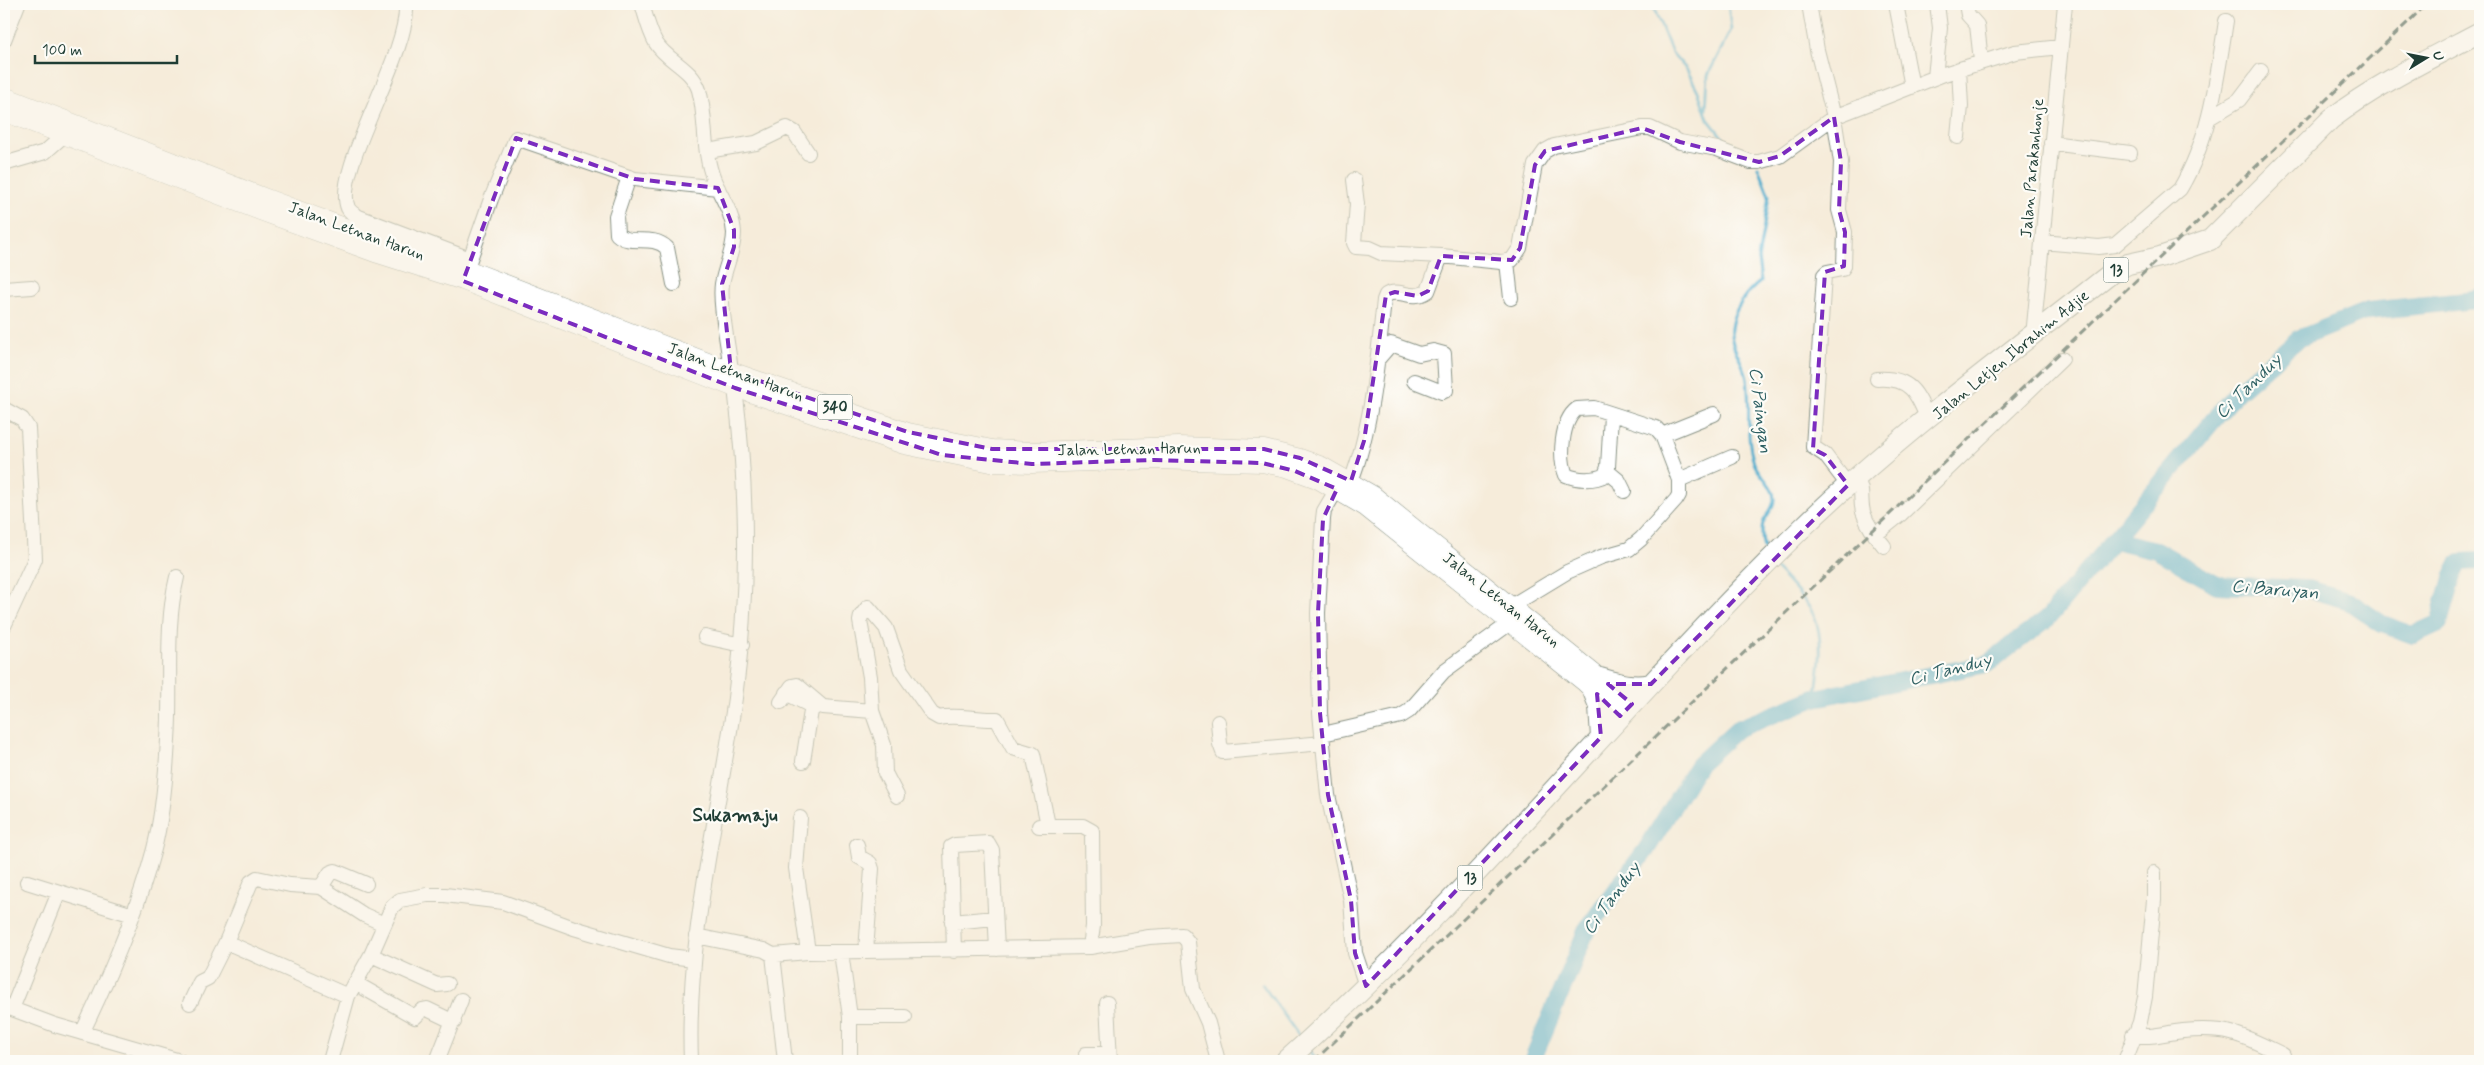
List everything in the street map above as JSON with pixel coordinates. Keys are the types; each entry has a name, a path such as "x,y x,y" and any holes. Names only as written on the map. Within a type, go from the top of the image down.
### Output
{"highway":[{"name":"Jalan Letjen Ibrahim Adjie","path":"1651,684 1770,561 1852,481 2114,271 2128,264 2160,258 2210,240 2331,119 2390,79 2480,32"},
{"path":"1601,737 1596,684 1640,686 1651,684"},
{"name":"13","path":"1293,1055 1366,986 1651,684"}],"main road":[{"name":"Jalan Letnan Harun","path":"4,96 70,130 378,254 466,270 731,371 908,432 932,445 991,462 1032,464 1154,460 1262,463 1344,485 1365,507 1399,525 1511,614 1626,710"},
{"name":"Jalan Letnan Harun","path":"4,112 70,130"},
{"name":"Jalan Letnan Harun","path":"466,270 735,388 904,445 932,445"}],"street":[{"path":"4,40 18,4"},
{"path":"642,4 649,28 657,45 687,71 696,82 702,105 707,151 718,188 729,209 734,230 734,247 722,289 731,371"},
{"path":"1809,4 1817,50 1834,117 1842,162 1839,210 1845,232 1844,266 1842,269 1826,272 1824,275 1813,447 1825,455 1862,489 1863,513 1880,540 1901,514 2062,359"},
{"path":"1896,4 1912,87"},
{"path":"1935,77 1940,28 1937,4"},
{"path":"1966,4 1968,15 1978,25 1981,61"},
{"name":"Jalan Parakanhonje","path":"2032,336 2064,4"},
{"path":"407,8 404,30 346,185 349,211 359,217 466,270 491,199 516,138 641,180 718,188"},
{"path":"2042,242 2099,247 2115,245 2180,189 2187,177 2209,118 2226,21"},
{"path":"1354,180 1357,204 1354,243 1356,247 1370,248 1381,253 1507,262 1517,256 1520,248 1535,164 1545,151 1554,146 1650,128 1680,142 1717,149 1756,162 1780,156 1834,117 1935,77 1981,61 2015,52 2060,47"},
{"path":"1958,138 1961,106 1959,69"},
{"path":"2209,118 2239,100 2261,71"},
{"path":"707,151 756,143 787,128 794,132 808,153"},
{"path":"4,164 40,154 70,130"},
{"path":"2051,143 2130,153"},
{"path":"629,177 616,216 617,234 631,240 649,239 662,243 667,248 674,284"},
{"path":"1366,986 1355,953 1351,900 1333,820 1323,738 1318,613 1323,519 1324,511 1344,485 1364,441 1378,359 1386,295 1395,292 1418,296 1428,292 1441,256"},
{"path":"1507,262 1512,298"},
{"path":"4,289 32,287"},
{"path":"1378,359 1391,344 1419,354 1433,352 1444,354 1447,385 1445,391 1414,381"},
{"path":"1877,379 1894,380 1911,386 1920,400 1928,420"},
{"path":"691,1061 689,1027 696,936 704,875 735,699 742,645 747,558 735,388"},
{"path":"1218,722 1223,752 1323,738 1401,716 1409,711 1444,671 1511,614 1567,572 1601,557 1629,549 1641,539 1676,500 1679,495 1679,480 1662,435 1656,428 1589,407 1577,410 1567,420 1563,467 1566,475 1573,478 1599,478 1607,471 1611,414"},
{"path":"4,409 22,419 28,428 35,539 35,559 4,626"},
{"path":"1662,435 1714,414"},
{"path":"1679,480 1732,457"},
{"path":"1607,471 1619,481 1624,491"},
{"path":"82,1033 112,971 133,915 154,848 163,803 169,738 169,620 176,576"},
{"path":"897,796 885,773 884,745 872,711 870,677 860,621 861,616 868,607 886,628 900,670 932,714 939,718 951,716 964,719 997,719 1013,748 1033,754 1044,825 1083,826 1092,831 1093,926 1090,947"},
{"path":"705,637 742,645"},
{"path":"784,697 834,710 872,711"},
{"path":"803,761 815,706"},
{"path":"800,818 796,868 808,952"},
{"path":"954,951 950,851 955,845 988,844 991,846 997,949"},
{"path":"858,845 859,857 870,863 872,869 866,951"},
{"path":"322,887 330,873 335,872 366,884"},
{"path":"2124,1061 2140,1022 2145,997 2154,900 2154,873"},
{"path":"190,1004 202,980 208,978 254,879 322,887 364,915 384,924"},
{"path":"27,882 133,915"},
{"path":"60,892 8,1007 82,1033 180,1061"},
{"path":"330,1061 348,996 371,954 392,907 400,900 410,897 445,895 503,902 574,928 668,956 694,959"},
{"path":"952,922 995,918"},
{"path":"696,936 764,950 773,955 808,952 954,951 1090,947 1172,935 1185,937 1190,950 1193,989 1208,1023 1218,1061"},
{"path":"226,942 348,996"},
{"path":"842,952 850,1017 850,1061"},
{"path":"371,954 438,985 447,984"},
{"path":"773,955 786,1061"},
{"path":"355,983 415,1017 422,1010 427,1009 454,1022"},
{"path":"437,1061 462,1000"},
{"path":"1086,1054 1110,1058 1107,1003"},
{"path":"850,1017 905,1017"},
{"path":"2134,1035 2156,1037 2181,1031 2221,1030 2239,1034 2283,1055"}],"highlighted area":[{"path":"1834,117 1841,162 1839,210 1845,232 1844,266 1825,272 1813,449 1825,455 1848,485 1651,684 1608,684 1632,704 1620,716 1597,694 1601,737 1366,986 1355,953 1351,900 1328,795 1320,713 1318,613 1323,519 1337,489 1295,471 1262,463 1154,460 1032,464 942,455 735,388 463,281 516,138 635,179 718,188 734,230 734,247 722,284 731,371 908,432 992,449 1264,449 1300,458 1351,481 1364,441 1386,295 1395,292 1418,296 1428,291 1441,256 1512,260 1520,248 1535,165 1545,151 1642,128 1680,142 1759,162 1780,156"}],"waterway":[{"name":"Ci Paingan","path":"1649,4 1655,11 1672,53 1687,70 1698,91 1708,119 1730,147"},
{"path":"1706,111 1708,75 1731,30 1728,4"},
{"name":"Ci Paingan","path":"1758,167 1769,196 1758,259 1761,281 1751,290 1738,308 1732,321 1731,335 1734,348 1747,379 1751,453 1756,468 1772,489 1774,499 1773,506 1762,526 1763,543 1766,553"},
{"name":"Ci Tanduy","path":"1532,1061 1587,929 1646,850 1698,765 1737,729 1815,698 1987,664 2048,618 2237,392 2298,339 2367,311 2475,300 2480,297"},
{"name":"Ci Baruyan","path":"2113,540 2156,550 2217,585 2308,589 2347,600 2382,624 2413,635 2439,623 2452,578 2460,562 2480,561"},
{"name":"Ci Paingan","path":"1774,567 1807,604 1814,616 1820,646 1815,698"},
{"path":"1262,984 1301,1039"},
{"path":"1309,1050 1317,1061"}],"railway":[{"path":"1314,1061 2427,4"}],"district":[{"name":"Sukamaju","path":"735,814"}]}
